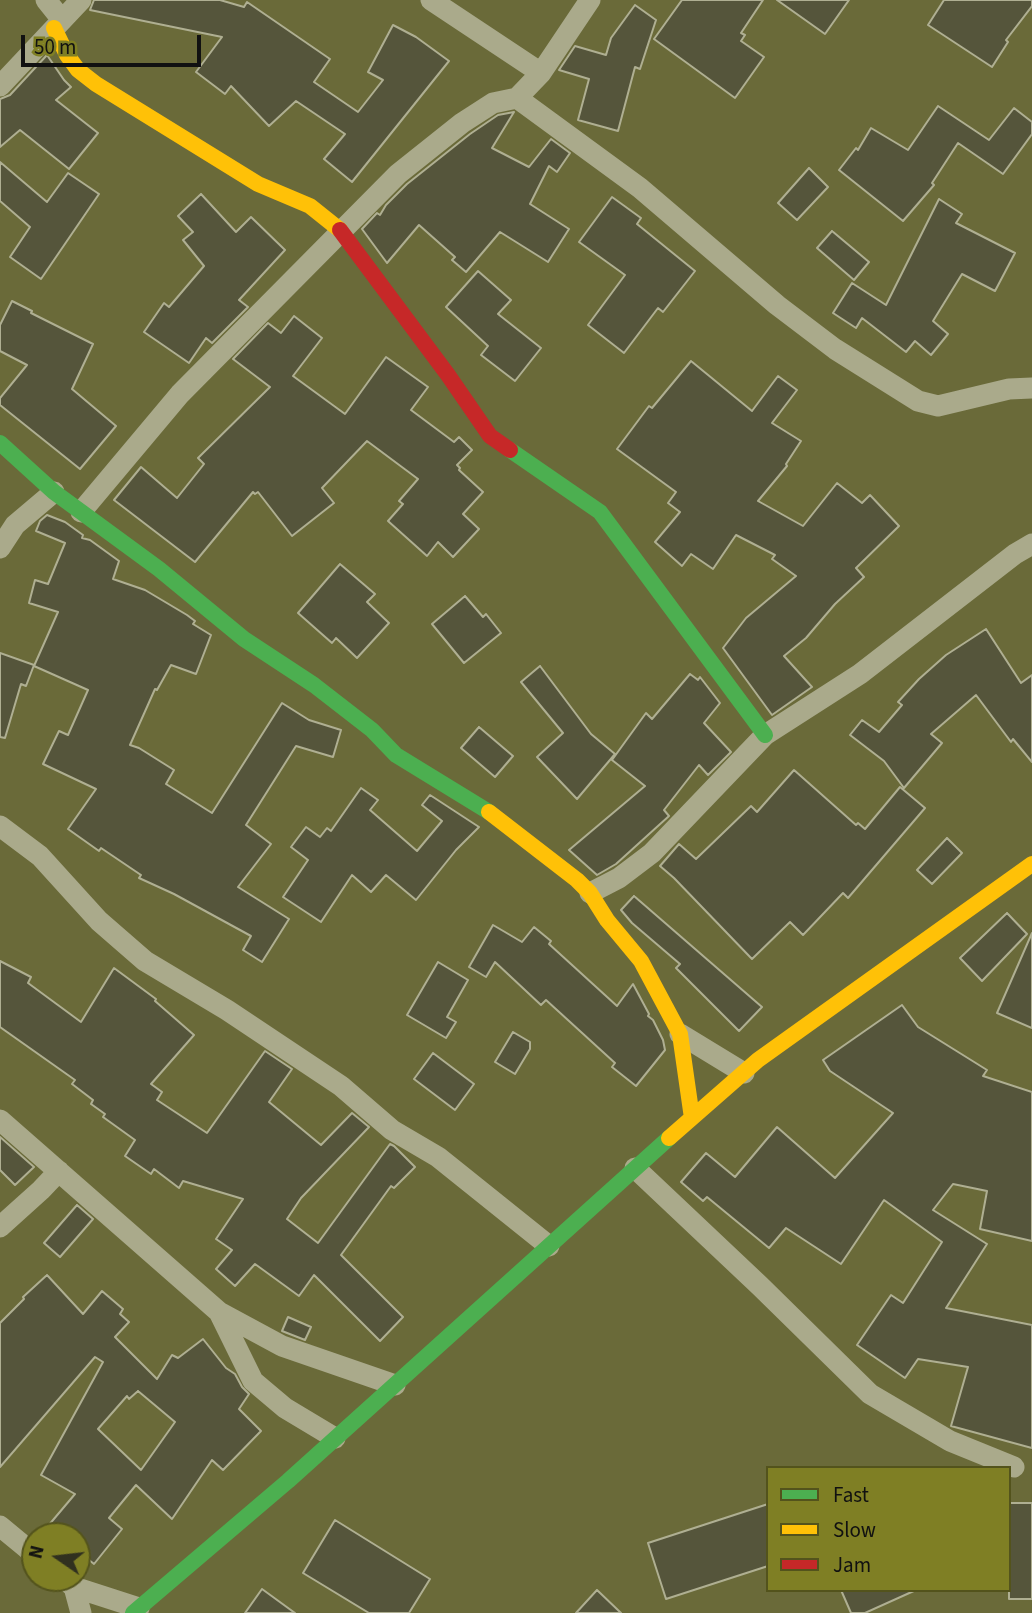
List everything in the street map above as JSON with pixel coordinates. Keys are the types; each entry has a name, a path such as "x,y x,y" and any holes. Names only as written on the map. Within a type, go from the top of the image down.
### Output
{"street":[{"path":"46,0 58,24 67,55 78,70 96,84 258,184 310,206 342,232 490,436 600,512 765,735"},
{"path":"0,86 81,0"},
{"path":"431,0 541,73"},
{"path":"81,512 180,394 398,174 462,123 494,103 517,98 541,73 590,0"},
{"path":"517,98 640,188 777,305 835,349 918,401 938,406 1009,389 1032,388"},
{"path":"0,443 54,492 159,569 244,639 314,685 372,730 396,755 487,810 578,880 641,961 680,1034 692,1118"},
{"path":"0,548 15,525 54,492"},
{"path":"590,893 619,878 652,853 765,735 860,674 1015,554 1032,544"},
{"path":"0,826 40,856 99,921 145,961 227,1010 341,1086 393,1130 438,1157 549,1246"},
{"path":"91,1592 136,1610 395,1385 758,1060 1032,864"},
{"path":"680,1034 744,1073"},
{"path":"0,1120 219,1312 282,1346 395,1385"},
{"path":"635,1168 870,1394 950,1441 1014,1467"},
{"path":"0,1227 59,1171"},
{"path":"219,1312 253,1381 285,1408 335,1438"},
{"path":"0,1525 21,1543"},
{"path":"72,1592 81,1613"}],"building":[{"path":"94,0 220,0 244,7 247,2 330,59 314,82 358,112 383,80 368,72 393,25 416,37 449,61 352,182 324,159 345,134 296,101 269,126 231,86 225,94 196,72 222,37 90,10"},
{"path":"682,0 763,0 741,33 745,35 741,41 764,57 735,98 654,39"},
{"path":"777,0 849,0 825,34"},
{"path":"944,0 1032,0 1032,6 1006,40 1008,42 992,67 928,25"},
{"path":"635,5 656,20 640,69 635,67 618,131 578,120 589,79 559,70 575,46 606,55 611,38"},
{"path":"47,55 71,87 56,100 98,133 69,169 20,130 0,147 0,99 10,95"},
{"path":"938,106 989,140 1014,108 1032,122 1032,134 1003,174 958,143 932,183 934,185 903,221 839,170 856,148 858,150 871,128 908,150"},
{"path":"514,112 492,148 529,167 551,139 570,153 557,172 549,166 530,204 569,229 548,262 500,232 466,272 452,260 455,257 419,225 387,263 362,229 377,213 380,215 407,184 470,134 498,115"},
{"path":"0,162 47,202 68,173 99,194 41,279 10,257 30,227 0,201"},
{"path":"809,168 828,187 797,220 778,203"},
{"path":"201,194 236,232 251,217 285,250 239,300 248,307 212,343 206,338 189,363 144,332 164,303 169,307 204,266 183,240 193,232 178,216"},
{"path":"612,197 641,218 637,224 695,271 663,312 658,308 624,353 588,325 625,275 579,242"},
{"path":"939,199 962,214 956,223 1015,253 995,291 962,274 933,321 948,334 931,355 915,341 906,352 862,318 856,328 833,313 852,283 886,305"},
{"path":"832,231 869,262 854,280 817,248"},
{"path":"478,271 511,300 498,314 541,348 515,381 481,355 488,346 446,307"},
{"path":"12,301 93,344 72,389 116,426 80,469 0,405 0,398 27,365 0,351 0,325"},
{"path":"294,316 322,338 293,376 345,414 386,357 428,387 411,410 454,442 459,437 472,450 457,465 483,492 463,514 479,529 453,557 438,542 427,556 388,521 403,504 399,501 418,479 367,441 322,488 334,503 292,536 258,492 253,492 195,562 114,500 141,467 177,498 204,464 198,458 270,387 233,359 268,323 281,333"},
{"path":"691,361 752,411 778,376 797,390 772,423 801,441 787,466 758,501 803,526 837,483 862,503 870,495 899,526 856,568 864,577 835,604 806,638 784,656 812,687 772,715 723,648 746,618 796,576 772,559 775,555 736,535 713,569 691,554 682,566 655,542 680,512 668,503 676,492 617,449 649,406 652,408"},
{"path":"47,515 65,522 83,535 82,538 90,540 119,561 113,579 145,590 187,615 195,621 193,624 211,635 196,674 171,665 157,690 155,689 130,745 174,770 166,784 212,813 282,703 309,720 341,730 333,757 296,746 246,825 271,844 238,887 289,919 262,962 243,950 251,936 139,878 141,875 68,829 96,789 43,764 59,731 68,735 88,690 34,666 58,612 29,603 35,580 48,584 65,543 36,531 40,521"},
{"path":"340,564 375,594 367,602 389,623 357,658 336,638 332,643 298,613"},
{"path":"465,596 483,617 486,614 501,633 464,663 432,624"},
{"path":"986,629 1021,683 1032,675 1032,762 1013,739 1011,742 976,695 931,734 942,743 904,788 884,761 850,735 862,720 879,732 902,705 898,702 919,679 946,655"},
{"path":"0,653 34,665 26,686 21,684 5,738 0,737"},
{"path":"540,666 591,734 615,754 577,799 537,757 563,733 521,682"},
{"path":"690,674 698,680 700,677 720,703 704,723 731,752 708,775 699,765 664,810 669,816 616,864 597,875 569,850 645,786 612,760 646,713 652,719"},
{"path":"479,727 513,756 495,777 461,748"},
{"path":"794,770 856,825 858,823 865,829 900,787 925,808 848,898 843,893 803,935 790,922 752,959 660,866 679,844 696,859 751,806 757,812"},
{"path":"361,788 378,800 370,810 417,851 442,821 422,805 430,795 479,827 456,850 416,900 386,875 371,892 352,875 321,922 283,897 308,860 291,847 306,827 320,837 327,828 331,831"},
{"path":"947,838 962,853 932,884 917,870"},
{"path":"634,896 762,1007 739,1031 676,968 680,964 632,923 621,910"},
{"path":"1007,913 1027,934 982,981 960,958"},
{"path":"493,925 522,942 534,927 617,1006 633,984 663,1040 665,1050 636,1086 612,1067 615,1063 546,1000 541,1005 495,962 486,977 469,967"},
{"path":"1032,933 1032,1028 997,1013"},
{"path":"0,961 31,977 28,983 81,1022 114,968 156,999 155,1001 194,1035 151,1084 162,1092 157,1100 207,1133 265,1051 292,1069 269,1102 321,1145 352,1113 369,1127 301,1198 287,1219 318,1243 390,1144 394,1146 415,1167 394,1188 391,1186 341,1255 403,1317 380,1341 314,1275 299,1296 255,1264 235,1286 216,1269 232,1250 216,1239 243,1199 183,1181 179,1188 154,1169 151,1174 125,1156 135,1140 103,1117 105,1114 91,1104 93,1100 72,1084 75,1080 0,1027"},
{"path":"438,962 468,980 447,1017 456,1022 446,1038 407,1015"},
{"path":"902,1005 918,1027 987,1070 983,1076 1032,1092 1032,1241 980,1229 987,1191 953,1184 933,1210 987,1244 946,1308 1032,1325 1032,1448 951,1426 968,1367 918,1359 905,1378 857,1345 891,1295 903,1303 942,1242 884,1200 841,1264 786,1228 769,1248 707,1197 703,1201 681,1182 706,1153 735,1177 777,1127 835,1178 893,1113 830,1071 823,1060"},
{"path":"513,1032 530,1042 530,1049 515,1074 495,1062"},
{"path":"433,1053 474,1084 455,1110 414,1079"},
{"path":"0,1137 34,1167 15,1185 0,1170"},
{"path":"77,1205 93,1219 60,1257 44,1243"},
{"path":"47,1275 83,1314 102,1291 123,1309 120,1314 129,1322 115,1337 157,1379 172,1355 178,1358 203,1339 249,1394 239,1409 261,1431 223,1470 212,1460 172,1519 136,1485 109,1518 122,1529 94,1564 91,1562 91,1522 51,1522 75,1494 41,1475 103,1362 95,1357 0,1467 0,1323 23,1297","holes":["138,1391 175,1422 141,1470 98,1429 127,1396 129,1399"]},
{"path":"288,1317 311,1327 305,1340 282,1331"},
{"path":"1011,1503 1032,1503 1032,1599 1009,1599"},
{"path":"766,1505 766,1567 666,1599 648,1543"},
{"path":"335,1520 430,1579 409,1613 369,1613 303,1573"},
{"path":"262,1589 295,1613 245,1613"},
{"path":"597,1590 621,1613 576,1613"},
{"path":"842,1592 912,1592 865,1613 851,1613"}],"traffic: fast":[{"path":"0,443 54,492 159,569 244,639 314,685 372,730 396,755 489,812"},
{"path":"510,450 600,512 765,735"},
{"path":"133,1613 288,1481 669,1138"}],"traffic: slow":[{"path":"54,28 67,55 78,70 96,84 258,184 310,206 340,230"},
{"path":"489,812 577,880 590,893 607,920 641,961 680,1034 692,1118"},
{"path":"669,1138 758,1060 1032,864"}],"traffic: jam":[{"path":"340,230 490,436 510,450"}]}
